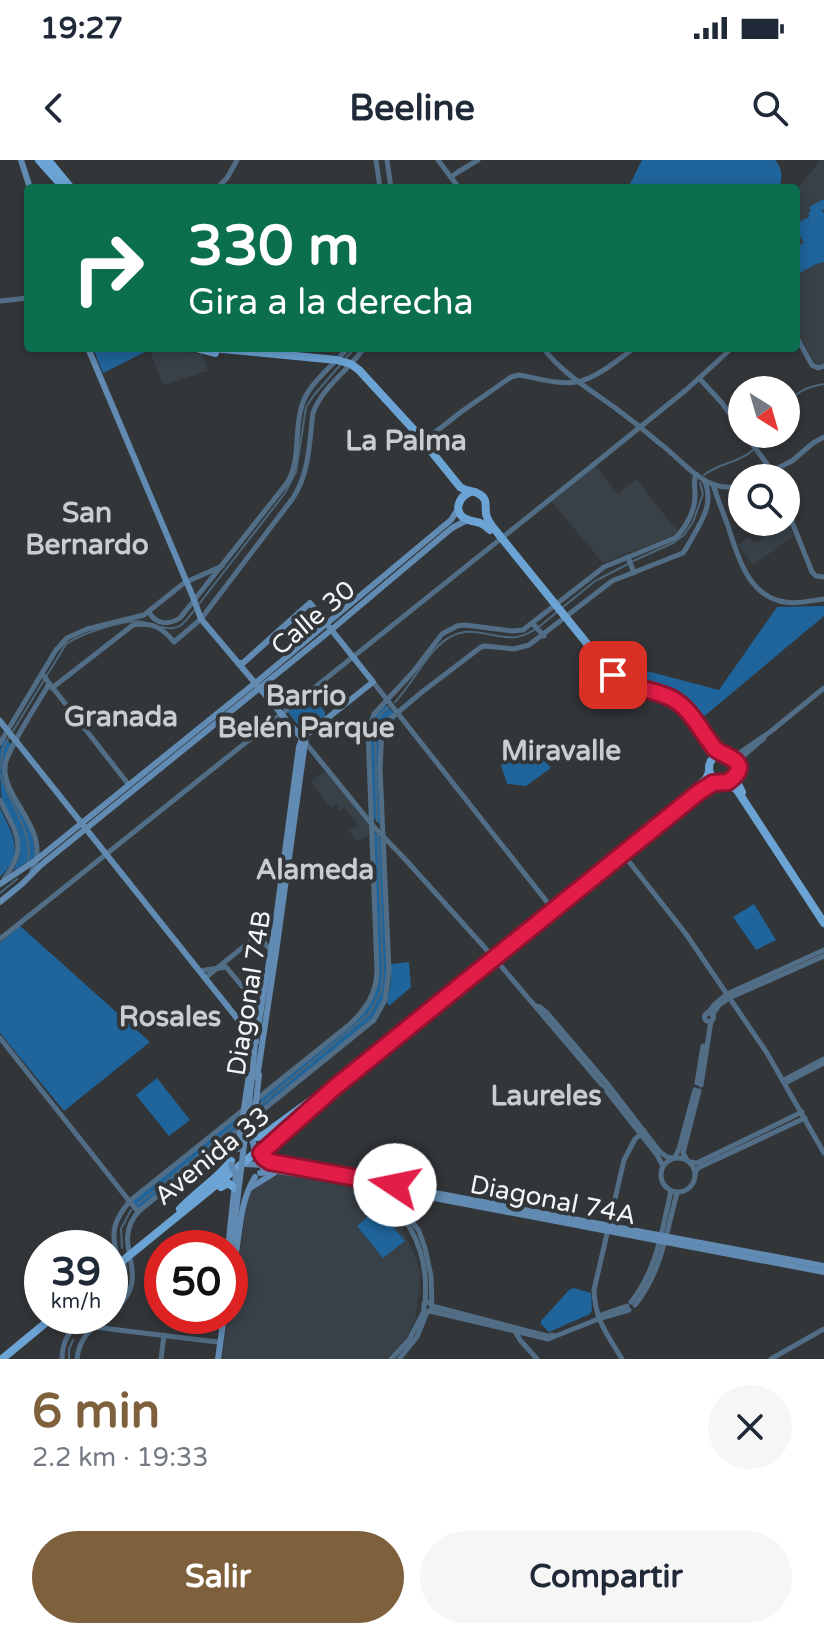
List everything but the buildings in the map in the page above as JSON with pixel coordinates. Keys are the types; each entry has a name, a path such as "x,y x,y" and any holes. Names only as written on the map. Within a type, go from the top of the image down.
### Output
{"main road":[{"path":"21,160 29,184"},
{"path":"39,160 60,184"},
{"path":"48,160 68,184"},
{"path":"88,352 200,616 241,665 304,739 373,682 310,603 241,665"},
{"path":"212,352 230,357 342,364 424,441 460,487 478,493 484,499 485,512 492,526 614,681 634,691 664,699 683,711 706,744 712,759 709,772 713,778 737,790 824,923"},
{"path":"267,352 342,364 354,371 411,430 455,487 462,516 504,539"},
{"path":"459,505 463,495 470,492"},
{"name":"Calle 30","path":"329,627 452,519 459,505"},
{"path":"472,520 485,512"},
{"name":"Calle 30","path":"0,884 84,827 452,528 472,520"},
{"path":"559,613 616,678 676,701 688,711 711,744 726,755 737,770 737,782 743,794 824,916"},
{"name":"Calle 30","path":"2,901 130,785 258,685"},
{"path":"9,733 256,1043 247,1089 255,1117 252,1140 259,1160 246,1194 240,1230"},
{"name":"Diagonal 74B","path":"233,1230 256,1043 307,751 304,739"},
{"name":"Diagonal 74B","path":"254,1078 266,1023 299,747 304,739"},
{"path":"712,759 726,755"},
{"path":"722,782 732,780 737,770"},
{"name":"Avenida 33","path":"129,1253 621,852 706,779 709,772"},
{"name":"Avenida 33","path":"621,852 703,789 722,782"},
{"path":"99,860 104,852"},
{"path":"182,1210 195,1193 231,1163 238,1149 239,1132 258,1090 264,1034"},
{"path":"247,1089 258,1090"},
{"path":"253,1133 261,1137 312,1103"},
{"path":"236,1174 242,1178 312,1103"},
{"name":"Avenida 33","path":"182,1210 243,1163 312,1103"},
{"path":"238,1149 246,1146 259,1160"},
{"name":"Diagonal 74A","path":"259,1160 277,1171 824,1269"},
{"name":"Diagonal 74A","path":"259,1160 608,1229"},
{"path":"231,1163 236,1174 231,1230"},
{"path":"243,1163 269,1165 339,1180"},
{"path":"182,1210 226,1183 232,1184 240,1199 277,1171"},
{"path":"232,1214 239,1212 242,1216"},
{"path":"1,1357 27,1334"},
{"path":"1,1357 31,1334"},
{"path":"216,1359 219,1334"},
{"path":"216,1335 216,1359"}],"street":[{"path":"221,184 237,160"},
{"path":"376,160 379,184"},
{"path":"438,160 456,184"},
{"path":"451,177 478,160"},
{"path":"387,161 390,184"},
{"path":"0,301 24,298"},
{"path":"800,343 812,365 822,367"},
{"path":"308,405 323,394 346,352"},
{"path":"149,612 160,622 174,622 194,603 290,477 313,386 358,352"},
{"path":"546,352 578,381 640,427 695,477 728,487"},
{"path":"424,441 511,377 519,375 578,381 597,373 628,352"},
{"path":"104,852 504,539 728,352"},
{"path":"699,378 728,411"},
{"path":"2,901 32,872 37,847 7,782 5,770 9,733 47,680 133,625 151,625 165,631 174,642 200,616 302,483 307,463 308,405"},
{"path":"787,464 824,437"},
{"path":"115,1230 121,1213 131,1202 349,1025 363,1012 373,994 377,970 368,731 374,714 422,692 481,647 514,649 544,636 559,613 604,567 680,534 695,500 695,477"},
{"path":"128,1291 132,1271 127,1232 137,1211 239,1132 374,1020 383,1004 389,971 380,768 382,730 392,706 413,672 437,639 450,629 465,625 512,631 536,626 612,581 680,554 686,549 708,506 708,483"},
{"path":"708,483 746,574 757,587 778,601 799,603 824,599"},
{"path":"798,536 812,572 824,577"},
{"path":"628,557 633,572"},
{"path":"0,743 47,680 61,643 70,636 109,622 141,616 186,582 223,565"},
{"path":"536,626 544,636"},
{"path":"47,680 130,785"},
{"path":"373,682 552,909"},
{"path":"737,770 741,758 824,688"},
{"path":"726,755 738,754 770,732"},
{"path":"307,751 493,957 663,1155 697,1163 803,1115"},
{"path":"0,800 17,834 19,848 15,863 0,884"},
{"path":"621,852 686,934 728,996 785,1081 824,1153"},
{"path":"0,939 99,860"},
{"path":"205,978 258,935 273,953"},
{"path":"695,1174 683,1153 710,1018 728,996 824,953"},
{"path":"199,971 228,969 262,1010 266,1023"},
{"path":"383,1004 391,1006"},
{"path":"535,1006 547,1013 642,1132 663,1166"},
{"path":"544,1030 552,1026"},
{"path":"0,1038 137,1211"},
{"path":"785,1081 824,1061"},
{"path":"698,1087 679,1149 674,1158 663,1166 660,1174 662,1182 674,1192 683,1192 691,1186 700,1167 803,1115"},
{"path":"622,1359 598,1318 594,1290 627,1153 642,1132"},
{"path":"363,1185 405,1216"},
{"path":"428,1308 515,1331 549,1336 630,1306 646,1291 656,1273 674,1192"},
{"path":"399,1359 417,1337 428,1308 431,1276 422,1247 397,1201 398,1195 405,1193"},
{"path":"595,1305 605,1313"},
{"path":"598,1318 630,1306"},
{"path":"391,1359 409,1340 428,1308"},
{"path":"771,1359 824,1329"},
{"path":"128,1331 164,1335 216,1335"},
{"path":"515,1331 517,1341 537,1359"},
{"path":"62,1359 60,1346 71,1334"},
{"path":"77,1359 85,1334"},
{"path":"161,1359 164,1335"}],"shaded area":[{"path":"642,160 775,160 781,181 780,184 630,184"},
{"path":"819,160 824,160 824,365 817,365 800,337 800,185"},
{"path":"824,199 824,262 800,273 800,245 804,243 800,236 800,222 810,216 809,207"},
{"path":"95,352 145,352 103,373"},
{"path":"151,352 202,354 208,371 163,385"},
{"path":"594,464 618,494 636,479 678,532 603,563 551,501"},
{"path":"764,536 794,536 753,565 738,545 749,537 754,543"},
{"path":"824,606 824,616 702,718 686,702 627,681 607,665 624,651 643,670 719,690 777,607"},
{"path":"311,693 325,716 304,733 287,711"},
{"path":"384,703 397,716 393,721 395,724 386,733 379,726 383,828 371,815 369,725"},
{"path":"5,738 12,745 3,766 4,776 29,826 35,853 35,857 13,871 20,851 18,835 1,796 0,750"},
{"path":"533,747 551,768 526,786 507,784 501,765"},
{"path":"326,770 371,823 372,833 357,841 349,831 358,825 355,820 344,808 340,811 337,803 331,808 311,782"},
{"path":"0,808 13,836 15,852 13,860 0,877"},
{"path":"372,829 384,842 389,971 386,993 374,1020 258,1114 261,1097 363,1012 376,985"},
{"path":"754,904 776,940 756,950 733,917"},
{"path":"20,926 150,1042 64,1111 0,1033 0,943"},
{"path":"409,962 411,987 389,1006 391,964"},
{"path":"157,1078 190,1120 169,1136 136,1095"},
{"path":"240,1113 240,1129 138,1212 130,1201"},
{"path":"278,1174 358,1188 369,1204 380,1203 400,1224 420,1272 420,1288 415,1320 406,1339 387,1359 221,1359 225,1334 248,1334 248,1230 243,1230 250,1190"},
{"path":"378,1208 405,1241 383,1258 357,1226"},
{"path":"574,1288 591,1293 590,1314 549,1332 541,1321"}],"waterway":[{"path":"345,359 351,352"},
{"path":"199,604 285,493 296,472 306,407 341,364"},
{"path":"800,392 824,384"},
{"path":"704,475 753,450"},
{"path":"633,561 684,535 693,522 703,494 700,483"},
{"path":"563,607 595,581 628,564"},
{"path":"162,627 178,627 195,609"},
{"path":"395,702 435,649 450,637 467,632 517,637 534,630 558,611"},
{"path":"13,731 66,644 104,628 126,622 144,622"},
{"path":"377,821 375,727 376,720 388,707"},
{"path":"0,769 3,749 9,737"},
{"path":"0,774 24,828 28,861"},
{"path":"260,1105 369,1014 381,991 378,835"},
{"path":"0,893 17,879"},
{"path":"138,1204 239,1122"},
{"path":"121,1230 131,1210"},
{"path":"69,1359 73,1340"}],"district":[{"name":"La Palma","path":"406,441"},
{"name":"San Bernardo","path":"87,529"},
{"name":"Barrio Belén Parque","path":"306,712"},
{"name":"Granada","path":"121,717"},
{"name":"Miravalle","path":"561,751"},
{"name":"Alameda","path":"315,870"},
{"name":"Rosales","path":"170,1017"},
{"name":"Laureles","path":"546,1096"}],"route":[{"path":"395,1185 270,1162 261,1153 334,1088 699,792 713,783 728,782 737,774 735,760 715,749 684,707 668,697 628,685 613,675"}]}
